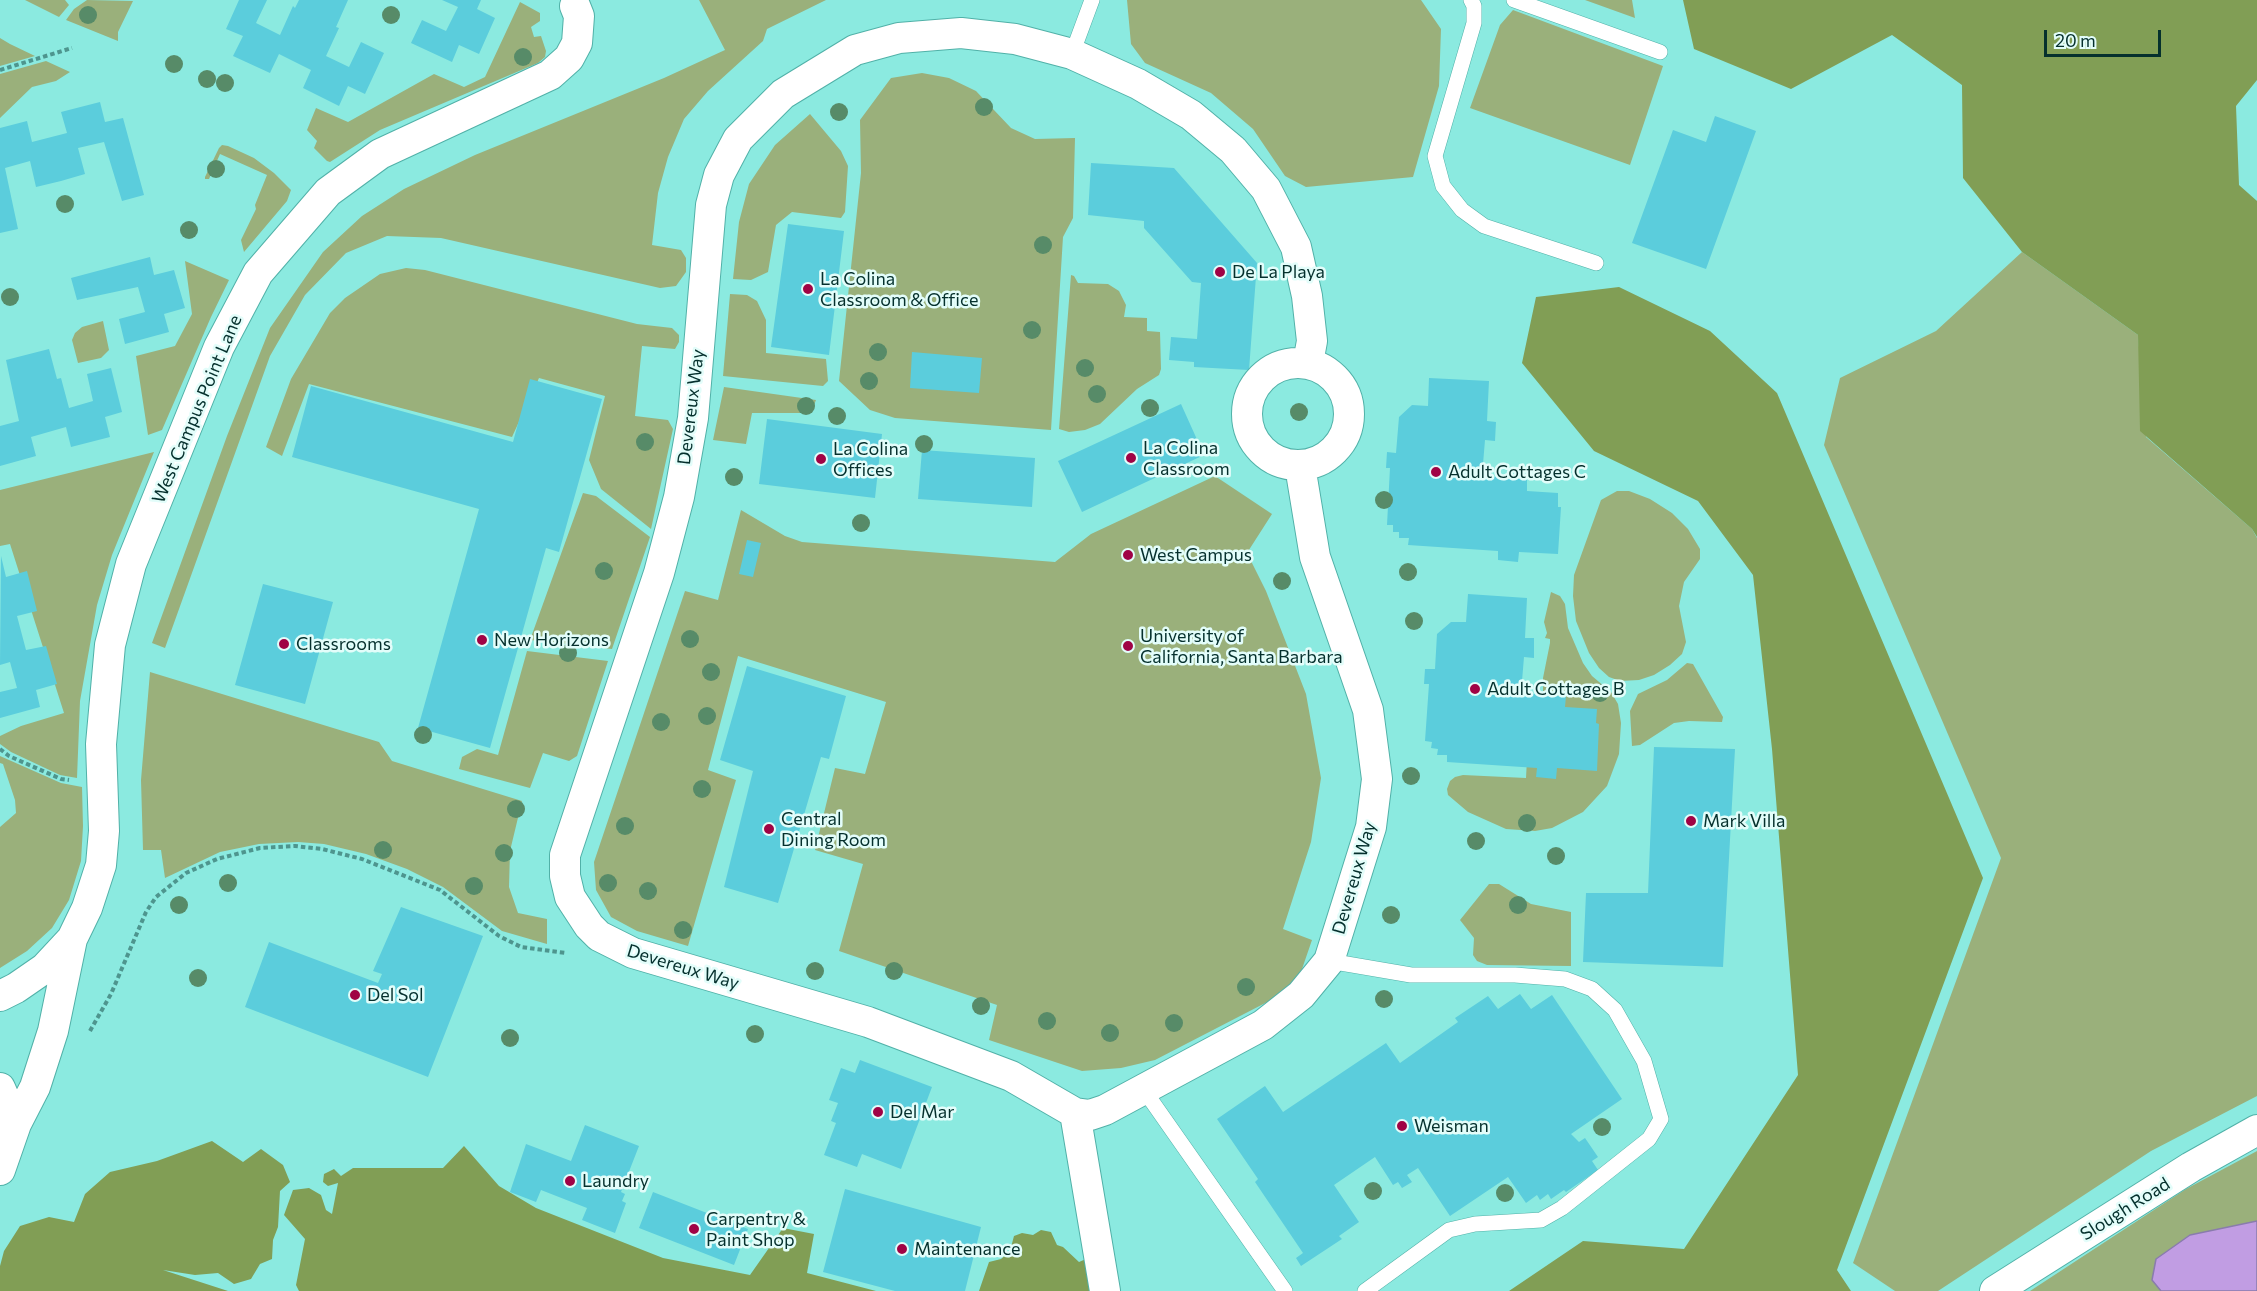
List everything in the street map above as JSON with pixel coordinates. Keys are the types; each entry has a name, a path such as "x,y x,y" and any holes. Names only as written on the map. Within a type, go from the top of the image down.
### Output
{"street":[{"name":"West Campus Point Lane","path":"0,1170 16,1124 35,1087 53,1031 72,939 87,908 101,865 104,831 101,744 110,645 131,564 219,347 258,273 328,192 380,154 550,75 569,58 577,43 579,16 575,6"},
{"name":"Devereux Way","path":"1299,466 1315,556 1368,710 1377,779 1371,827 1329,961 1301,995 1263,1025 1144,1090 1090,1116 1075,1113 1011,1076 979,1062 868,1022 633,953 614,945 599,936 589,926 570,897 565,855 659,573 679,497 693,418 711,205 719,175 738,139 783,94 855,50 899,38 961,33 1015,39 1072,54 1138,84 1191,115 1233,150 1266,189 1296,247 1307,296 1312,341 1308,363"},
{"path":"1290,363 1308,363 1323,369 1336,380 1346,394 1349,410 1348,427 1342,442 1330,454 1316,462 1299,466 1282,463 1267,455 1255,442 1248,427 1246,410 1250,393 1260,378 1274,368 1290,363"},
{"name":"West Campus Point Lane","path":"0,996 45,968 72,939"},
{"path":"0,1088 16,1124"},
{"path":"1075,1113 1105,1291"},
{"name":"Slough Road","path":"1995,1291 2191,1167 2257,1130"}],"lane":[{"path":"1072,54 1092,0"},
{"path":"1471,0 1474,6 1474,23 1435,156 1443,186 1462,210 1484,226 1596,263"},
{"path":"1514,0 1660,52"},
{"path":"1329,961 1411,975 1515,975 1565,979 1592,989 1615,1010 1644,1062 1661,1119 1649,1139 1562,1208 1541,1221 1475,1224 1449,1230 1365,1291"},
{"path":"1144,1090 1285,1291"}],"path":[{"path":"0,70 72,48"},
{"path":"0,749 9,756 61,778 102,783"},
{"path":"84,1039 97,1022 146,912 156,897 186,873 217,859 260,848 295,846 322,849 362,859 440,890 499,936 521,947 559,954 576,953"}],"green space":[{"path":"25,0 65,0 69,5 59,17"},
{"path":"87,0 133,1 118,32 118,41 66,20 74,9"},
{"path":"699,0 826,0 767,29 763,41 708,91 684,119 668,157 658,193 652,245 681,250 686,258 686,272 676,286 660,288 441,238 387,236 346,253 305,295 270,356 165,648 152,643 227,436 270,328 323,252 362,216 404,189 475,155 664,78 725,50"},
{"path":"1127,0 1421,0 1441,29 1439,86 1413,177 1306,187 1285,176 1253,129 1211,93 1145,63 1131,44"},
{"path":"1585,0 1632,0 1635,18"},
{"path":"1683,0 2257,0 2257,80 2236,106 2239,185 2257,201 2257,537 2252,529 2140,431 2138,335 2022,252 1963,178 1962,85 1892,35 1791,89 1694,49"},
{"path":"520,2 540,13 540,21 531,27 534,37 541,36 546,51 545,57 538,63 380,130 330,162 314,148 317,141 307,130 316,108 348,122 434,74 464,87 485,77"},
{"path":"1513,10 1663,66 1630,165 1470,108 1500,25"},
{"path":"0,38 10,44 35,56 0,66"},
{"path":"46,61 70,72 56,81 32,87 0,118 0,74"},
{"path":"922,73 949,78 976,91 1011,128 1035,139 1075,138 1073,218 1063,237 1051,430 895,418 870,410 839,381 861,173 860,120 891,78"},
{"path":"810,114 841,151 848,166 845,212 841,218 792,212 776,225 768,272 751,280 733,279 739,222 749,184 775,145"},
{"path":"222,145 254,158 291,190 287,201 244,252 241,240 256,209 255,205 267,175 220,154 209,179 205,179"},
{"path":"2022,252 2138,335 2146,437 2252,529 2257,538 2257,1096 2151,1151 1938,1291 1895,1291 1853,1263 2001,858 1824,445 1840,378 1936,331"},
{"path":"185,261 229,280 162,430 148,435 136,356 175,346 192,314"},
{"path":"406,268 425,270 637,324 672,328 679,335 679,342 675,349 642,346 635,416 668,420 673,429 651,529 601,489 589,460 605,396 539,378 512,437 309,384 282,456 266,447 291,379 330,313 345,298 380,274"},
{"path":"1071,275 1078,283 1108,284 1119,291 1126,305 1124,317 1147,318 1147,331 1160,332 1161,369 1159,375 1137,389 1100,424 1085,430 1069,432 1059,429"},
{"path":"1619,287 1710,331 1777,393 1983,878 1837,1270 1851,1291 1509,1291 1583,1241 1684,1249 1798,1075 1772,749 1753,575 1698,501 1594,451 1522,363 1536,297"},
{"path":"730,294 747,295 757,301 766,320 766,353 826,359 828,381 823,386 723,376"},
{"path":"103,321 109,350 101,358 78,363 72,340 75,333 82,327"},
{"path":"724,387 816,400 811,413 752,413 746,444 713,440"},
{"path":"154,452 112,555 97,605 80,701 77,778 60,775 11,752 0,744 0,736 21,726 64,713 10,544 0,546 0,490"},
{"path":"1215,476 1272,514 1247,553 1266,591 1306,694 1321,778 1311,842 1283,929 1312,940 1302,969 1289,988 1273,999 1155,1060 1121,1068 1082,1071 989,1040 997,1005 839,951 863,864 815,850 835,768 865,774 886,702 738,656 708,770 736,780 688,946 637,931 611,917 596,890 594,862 685,591 718,600 741,510 785,536 802,542 1055,562 1091,534"},
{"path":"1617,491 1629,491 1650,499 1672,513 1688,529 1700,549 1700,559 1684,582 1679,606 1686,642 1682,654 1654,675 1639,680 1620,681 1609,677 1599,668 1589,653 1576,621 1573,596 1574,575 1601,500"},
{"path":"583,493 596,496 650,537 612,649 530,640"},
{"path":"1551,592 1560,596 1565,604 1568,628 1583,663 1592,676 1611,692 1618,704 1621,723 1619,754 1607,786 1583,812 1552,828 1535,831 1506,829 1468,812 1448,795 1447,789 1450,781 1463,775 1526,778 1527,759 1543,710 1543,678 1550,643 1550,639 1545,638 1547,633 1544,622"},
{"path":"527,651 608,661 577,756 569,761 543,753 530,788 459,769 462,757 477,749 498,755"},
{"path":"1687,663 1693,664 1723,717 1722,722 1674,723 1640,745 1632,746 1630,711 1638,694 1667,680"},
{"path":"150,672 379,742 392,761 522,801 510,851 509,887 518,913 547,919 547,944 502,931 443,887 407,869 366,854 324,844 298,842 259,844 220,852 165,878 161,850 143,850 141,780"},
{"path":"0,756 61,783 82,787 83,826 81,861 69,900 52,928 27,951 0,968 0,827 16,813 15,800 3,764 0,763"},
{"path":"1489,884 1499,884 1531,904 1571,912 1571,966 1487,965 1477,961 1473,955 1474,938 1460,920"},
{"path":"212,1141 243,1162 261,1149 283,1165 290,1182 280,1191 278,1227 273,1240 272,1259 260,1264 251,1279 234,1284 218,1273 195,1275 163,1270 228,1291 0,1291 0,1266 4,1251 20,1226 49,1217 74,1222 85,1194 110,1172 157,1161"},
{"path":"464,1146 499,1186 536,1208 663,1258 750,1275 783,1228 814,1234 807,1273 876,1291 299,1291 296,1285 305,1239 284,1215 293,1190 309,1188 321,1195 326,1210 332,1214 338,1183 328,1186 323,1182 324,1174 334,1169 341,1176 353,1168 443,1168"},
{"path":"2257,1151 2257,1291 2030,1291 2186,1189"},
{"path":"1041,1230 1051,1232 1057,1245 1063,1247 1079,1262 1086,1259 1095,1291 979,1291 989,1262 1001,1259 1010,1251 1014,1236 1022,1233 1033,1235"}],"shaded area":[{"path":"2257,1221 2257,1291 2161,1291 2152,1280 2156,1259 2190,1235"}],"building":[{"path":"239,0 267,0 256,23 280,35 293,6 295,8 299,0 348,0 336,27 339,28 326,56 349,67 361,42 384,53 365,94 348,86 339,106 303,88 311,70 279,54 270,73 233,56 243,36 226,29"},
{"path":"442,0 481,0 477,9 495,18 479,54 459,45 452,62 411,43 422,20 446,31 458,7"},
{"path":"100,102 105,122 123,118 144,195 122,201 104,142 78,148 85,174 61,181 36,187 30,161 5,168 18,229 0,233 0,128 27,121 32,142 67,133 61,112"},
{"path":"1715,116 1756,131 1706,269 1632,243 1673,130 1706,142"},
{"name":"De La Playa","path":"1091,163 1174,168 1257,263 1249,370 1194,367 1194,362 1169,360 1171,337 1197,339 1201,283 1192,282 1144,228 1144,221 1088,215"},
{"name":"La Colina Classroom & Office","path":"788,224 844,231 829,355 771,347"},
{"path":"150,257 154,275 174,270 185,308 164,314 169,332 125,344 119,319 145,312 138,287 77,300 71,278"},
{"path":"49,349 57,379 61,378 69,408 93,401 87,374 111,368 122,412 105,417 110,437 71,447 66,427 31,437 36,456 0,466 0,426 19,421 6,360"},
{"path":"912,352 982,358 979,393 910,388"},
{"name":"Adult Cottages C","path":"1429,378 1489,381 1487,421 1496,422 1495,441 1485,440 1482,476 1527,479 1527,491 1558,493 1558,507 1561,507 1558,554 1519,552 1518,562 1498,560 1498,551 1408,545 1409,538 1399,538 1399,532 1393,532 1393,525 1387,525 1390,468 1386,468 1387,452 1396,453 1399,417 1412,405 1428,406"},
{"name":"New Horizons","path":"530,379 602,399 559,552 546,548 490,748 418,728 479,509 292,457 311,386 513,442"},
{"name":"La Colina Classroom","path":"1181,404 1204,455 1082,512 1058,461"},
{"name":"La Colina Offices","path":"767,419 882,434 875,498 759,484"},
{"path":"922,450 1035,458 1032,507 918,499"},
{"path":"747,540 761,543 753,577 739,574"},
{"path":"1,556 6,577 27,571 37,611 17,616 26,650 46,646 57,684 36,690 40,707 0,718 0,692 17,688 10,662 0,665"},
{"name":"Classrooms","path":"263,584 333,602 305,704 235,685"},
{"name":"Adult Cottages B","path":"1468,594 1527,598 1525,638 1534,638 1534,658 1524,657 1521,693 1566,696 1565,707 1597,709 1596,723 1599,724 1597,771 1557,768 1556,779 1536,777 1537,768 1447,762 1447,755 1437,755 1438,749 1431,748 1432,742 1425,741 1429,684 1424,684 1425,669 1435,669 1437,634 1451,622 1466,622"},
{"name":"Central Dining Room","path":"747,666 846,696 829,759 821,757 778,903 724,887 753,771 720,760"},
{"name":"Mark Villa","path":"1654,747 1735,749 1723,967 1583,962 1586,893 1648,893"},
{"name":"Del Sol","path":"401,907 483,936 428,1077 245,1007 269,942 378,983 382,974 373,971"},
{"name":"Weisman","path":"1520,994 1531,1009 1552,995 1622,1099 1571,1134 1579,1142 1585,1138 1598,1157 1592,1161 1598,1170 1566,1192 1564,1190 1551,1199 1548,1194 1540,1200 1537,1195 1526,1203 1508,1177 1450,1216 1418,1168 1407,1175 1412,1182 1402,1188 1398,1182 1393,1185 1375,1157 1334,1185 1359,1222 1339,1236 1342,1239 1301,1266 1296,1258 1303,1253 1255,1182 1258,1179 1217,1119 1265,1086 1283,1112 1386,1043 1400,1063 1458,1022 1455,1018 1488,996 1498,1009"},
{"name":"Del Mar","path":"860,1060 932,1087 901,1169 862,1154 857,1167 824,1155 836,1123 831,1121 838,1103 829,1100 841,1068 855,1073"},
{"name":"Laundry","path":"585,1125 639,1146 621,1192 625,1194 622,1201 626,1203 615,1233 582,1220 587,1208 541,1190 536,1202 510,1192 526,1144 571,1161"},
{"name":"Maintenance","path":"845,1189 981,1227 965,1291 895,1291 823,1272"},
{"name":"Carpentry & Paint Shop","path":"653,1192 748,1229 734,1265 639,1228"}],"place":[{"name":"De La Playa","path":"1220,272"},
{"name":"La Colina Classroom & Office","path":"808,289"},
{"name":"La Colina Classroom","path":"1131,458"},
{"name":"La Colina Offices","path":"821,459"},
{"name":"Adult Cottages C","path":"1436,472"},
{"name":"West Campus","path":"1128,555"},
{"name":"New Horizons","path":"482,640"},
{"name":"Classrooms","path":"284,644"},
{"name":"University of California, Santa Barbara","path":"1128,646"},
{"name":"Adult Cottages B","path":"1475,689"},
{"name":"Mark Villa","path":"1691,821"},
{"name":"Central Dining Room","path":"769,829"},
{"name":"Del Sol","path":"355,995"},
{"name":"Del Mar","path":"878,1112"},
{"name":"Weisman","path":"1402,1126"},
{"name":"Laundry","path":"570,1181"},
{"name":"Carpentry & Paint Shop","path":"694,1229"},
{"name":"Maintenance","path":"902,1249"}]}
